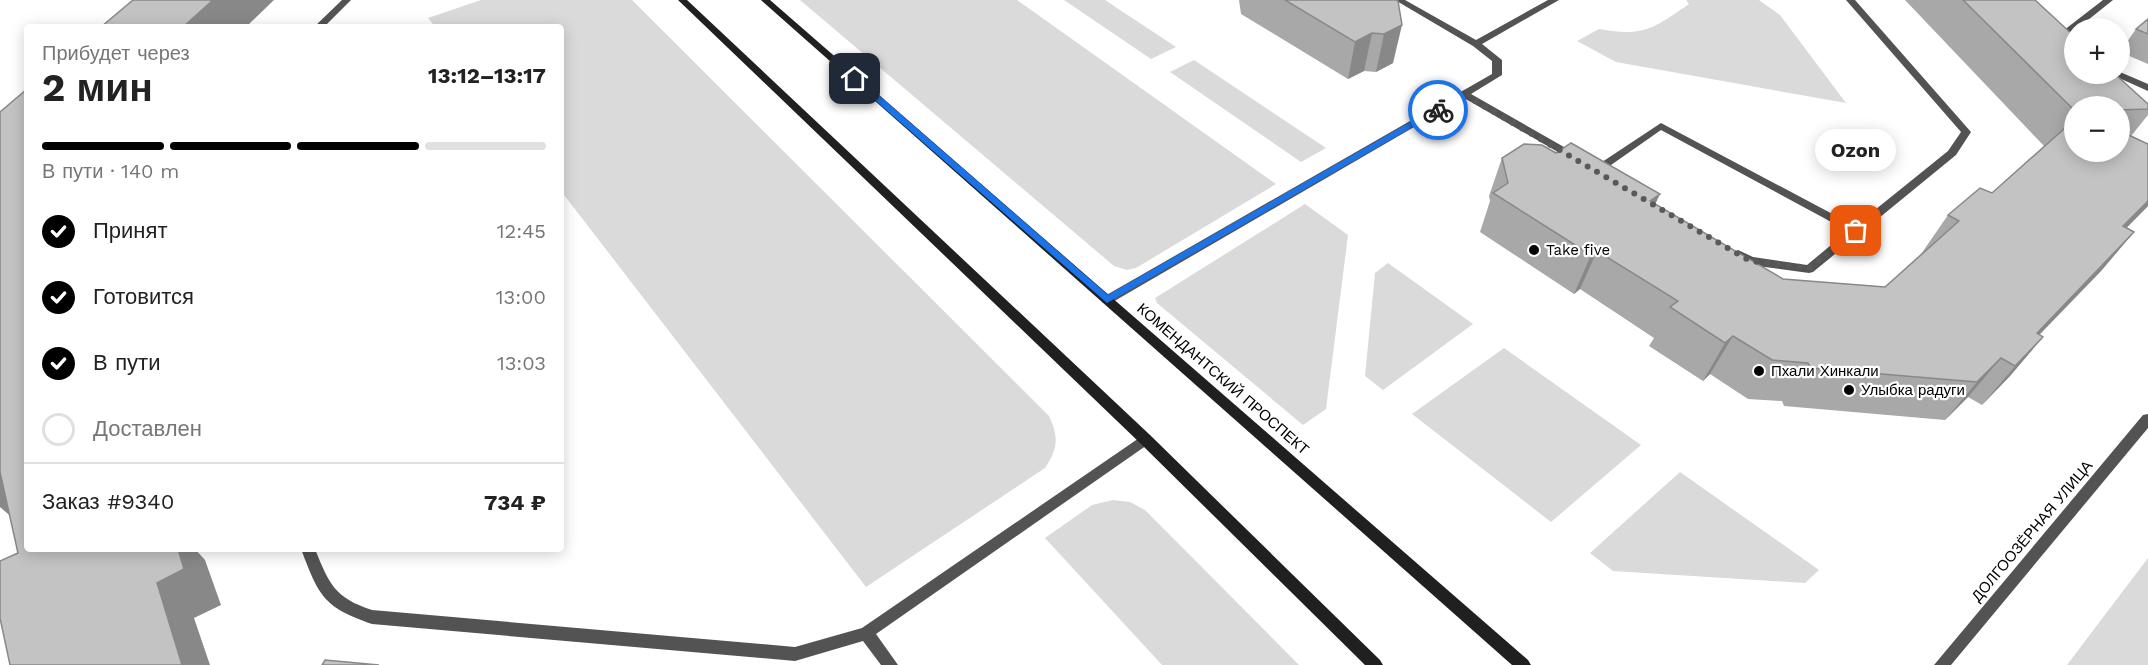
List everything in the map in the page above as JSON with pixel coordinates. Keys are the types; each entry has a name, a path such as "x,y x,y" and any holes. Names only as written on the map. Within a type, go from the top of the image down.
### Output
{"main road":[{"path":"682,0 1145,440 1375,665"},
{"name":"КОМЕНДАНТСКИЙ ПРОСПЕКТ","path":"765,0 1523,665"}],"street":[{"path":"322,24 347,0"},
{"path":"1107,300 1497,75 1497,60 1476,44 1399,0"},
{"path":"1476,44 1555,0"},
{"path":"1729,249 1750,261 1809,268 1952,153 1966,132 1850,0"},
{"path":"2061,35 2109,0"},
{"path":"2130,80 2148,88"},
{"path":"1465,95 1607,176"},
{"path":"1597,170 1661,126 1856,231"},
{"name":"ДОЛГООЗЁРНАЯ УЛИЦА","path":"1942,665 2148,419"},
{"path":"309,552 325,592 343,608 372,617 795,654 867,633 1145,440"},
{"path":"867,633 890,665"}],"shaded area":[{"path":"481,0 632,0 1049,416 1056,443 1053,455 1045,468 866,587 564,195 564,24 433,24 428,18"},
{"path":"800,0 1017,0 1276,184 1136,268 1127,270 1114,266"},
{"path":"1064,0 1105,0 1176,47 1151,59"},
{"path":"1686,0 1759,0 1780,15 1846,103 1616,62 1577,41 1599,29 1627,32 1647,29 1666,20 1689,4"},
{"path":"1194,60 1326,148 1301,162 1170,72"},
{"path":"1305,204 1348,235 1326,409 1303,425 1157,303 1155,298"},
{"path":"1388,263 1473,324 1383,390 1365,376 1375,273"},
{"path":"1504,348 1641,445 1551,522 1412,414"},
{"path":"1680,472 1819,570 1805,583 1613,571 1590,553"},
{"path":"1113,500 1130,502 1145,510 1299,665 1162,665 1045,538 1092,505"},
{"path":"2148,558 2148,665 2067,665"}],"building":[{"path":"133,0 213,0 186,24 105,24"},
{"path":"1285,0 1396,0 1402,25 1384,34 1372,33 1355,42"},
{"path":"1963,0 2035,0 2064,27 2064,84 2126,84 2148,104 2148,109 2130,110 2130,96 2064,96 2064,100"},
{"path":"2148,19 2148,34 2136,29"},
{"path":"24,92 24,552 179,552 184,569 157,583 182,665 10,665 0,618 0,561 18,553 0,472 0,112"},
{"path":"2064,129 2064,162 2130,162 2130,136 2148,144 2148,201 2123,226 2134,232 2037,333 2043,337 2015,366 2001,358 1977,382 1810,368 1808,363 1772,360 1733,336 1725,343 1670,307 1678,301 1597,251 1591,255 1493,193 1508,183 1502,158 1524,144 1542,145 1556,153 1571,143 1660,194 1650,201 1783,279 1885,287 1959,221 1948,215 1980,188 1992,193"},
{"path":"325,660 379,665 322,665"}],"way so far":[{"path":"1438,110 1465,95 1750,261 1809,268 1856,231"}],"place":[{"name":"Ozon","path":"1856,231"},
{"name":"Take five","path":"1534,250"},
{"name":"Пхали Хинкали","path":"1759,371"},
{"name":"Улыбка радуги","path":"1849,390"}],"route":[{"path":"855,79 1107,300 1438,110"}]}
